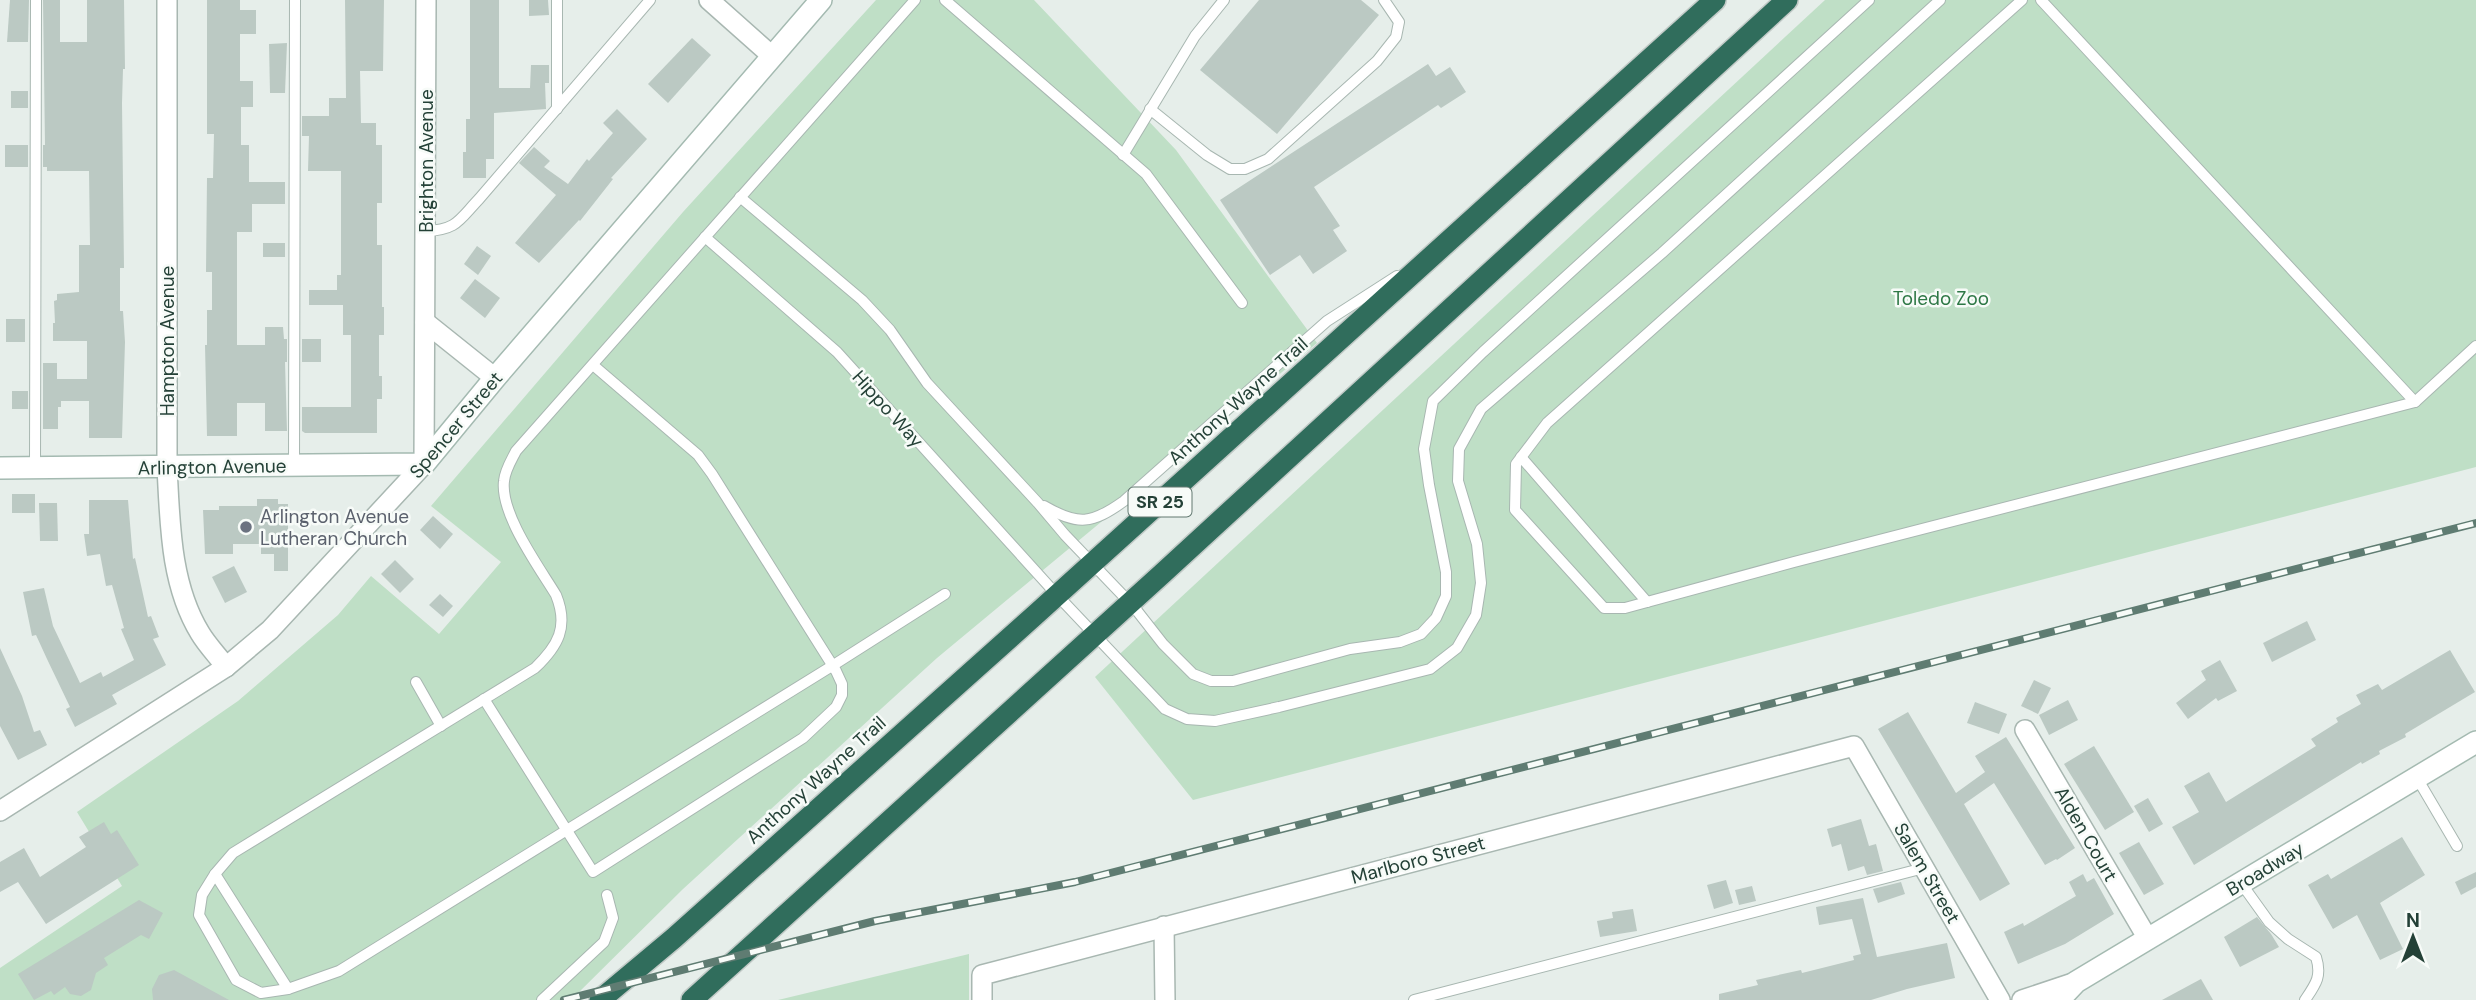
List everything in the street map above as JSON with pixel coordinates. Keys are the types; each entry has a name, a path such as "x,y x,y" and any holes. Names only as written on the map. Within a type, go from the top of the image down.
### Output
{"highway":[{"name":"Anthony Wayne Trail","path":"600,1000 674,938 1715,0"},
{"name":"SR 25","path":"692,1000 1095,635 1787,0"}],"street":[{"name":"Hampton Avenue","path":"167,0 167,467 172,541 181,588 199,632 226,667"},
{"name":"Brighton Avenue","path":"424,464 426,0"},
{"path":"709,0 772,56"},
{"name":"Spencer Street","path":"1,807 226,667 270,630 424,464 495,377 821,0"},
{"path":"425,323 495,377"},
{"name":"Arlington Avenue","path":"0,468 424,464"},
{"name":"Alden Court","path":"2025,730 2148,939"},
{"name":"Broadway","path":"2059,1000 2076,982 2476,742"},
{"name":"Salem Street","path":"1854,746 2000,1000"},
{"name":"Marlboro Street","path":"982,1000 982,975 1854,746"},
{"path":"1164,926 1165,1000"},
{"path":"2022,1000 2076,982"}],"lane":[{"path":"35,468 36,0"},
{"path":"294,466 295,0"},
{"path":"556,0 557,109"},
{"path":"426,231 444,231 453,227 650,0"},
{"path":"915,0 516,451 507,467 503,484 510,517 556,595 561,609 559,637 550,653 535,668 233,853 202,895 199,915 236,981 261,993 288,989 339,971 944,594"},
{"path":"945,0 1146,174 1242,303"},
{"path":"1123,155 1195,36 1224,0"},
{"path":"1150,109 1207,155 1230,169 1245,169 1268,159 1377,61 1396,37 1399,22 1384,0"},
{"path":"740,197 862,300 890,330 927,383 1130,603 1180,662 1194,674 1211,681 1233,681 1350,649 1400,642 1421,634 1436,618 1446,596 1444,552 1424,449 1433,401 1493,342 1869,0"},
{"name":"Hippo Way","path":"705,237 837,352 1165,709 1187,719 1215,721 1430,669 1457,648 1476,615 1480,583 1477,544 1458,481 1459,449 1481,409 1662,253 1940,0"},
{"path":"2022,0 1547,423 1516,464 1516,510 1604,608 1625,608 2415,402 2476,346"},
{"path":"2042,0 2415,402"},
{"path":"1038,503 1064,517 1085,520 1104,516 1326,321 1439,250"},
{"path":"484,699 593,872 803,738 836,708 842,695 842,684 832,666 698,455 593,365"},
{"path":"1521,457 1647,602"},
{"path":"416,682 441,726"},
{"path":"2417,778 2457,846"},
{"path":"1414,1000 1924,868"},
{"path":"215,874 288,989"},
{"path":"2241,883 2269,922 2288,939 2316,957 2319,967 2318,981 2305,1000"},
{"path":"542,1000 604,942 613,918 607,895"}],"green space":[{"path":"876,0 1034,0 1176,150 1317,343 937,658 683,889 571,1000 0,1000 0,968 122,886 77,812 238,701 338,615 371,576 439,634 501,562 431,506 683,212"},
{"name":"Toledo Zoo","path":"1825,0 2476,0 2476,467 1193,800 1095,677"},
{"path":"969,954 969,1000 778,1000"}],"building":[{"path":"10,0 29,0 28,42 7,42"},
{"path":"43,0 60,0 60,42 87,42 87,0 124,0 124,268 120,268 120,311 123,311 125,342 122,438 89,438 89,401 61,401 61,407 58,407 58,429 43,429 43,363 57,363 57,379 87,379 87,341 53,341 53,323 57,294 79,292 79,245 90,245 89,171 47,171 47,167 43,167"},
{"path":"207,0 240,0 240,10 256,10 256,34 240,34 240,81 253,81 253,107 241,107 241,145 249,145 249,182 285,182 285,204 252,204 252,232 237,232 237,345 265,345 265,327 283,327 284,339 287,339 287,431 265,431 265,403 237,403 237,436 207,436 205,345 207,310 212,310 212,272 206,272 207,178 213,178 214,134 207,134"},
{"path":"345,0 384,0 383,71 360,71 361,123 376,123 376,145 382,145 382,203 377,203 377,245 382,245 384,335 379,335 379,376 382,376 382,399 377,399 377,433 305,433 302,431 302,407 351,407 351,335 343,335 343,305 309,305 309,290 337,290 337,275 341,275 341,171 308,171 309,136 302,136 302,116 329,116 329,98 346,98"},
{"path":"470,0 499,0 499,88 530,88 531,65 549,65 549,83 545,83 546,109 494,113 494,159 486,159 486,178 463,178 466,119 470,119"},
{"path":"529,0 548,0 549,15 529,16"},
{"path":"1259,0 1361,0 1379,15 1277,134 1200,70"},
{"path":"692,38 711,55 668,103 648,84"},
{"path":"287,43 285,93 270,93 269,44"},
{"path":"1428,64 1436,76 1450,67 1466,92 1441,108 1438,105 1314,187 1340,226 1333,230 1347,251 1313,274 1300,255 1270,275 1220,200"},
{"path":"11,91 28,91 28,108 11,108"},
{"path":"617,109 647,139 611,178 613,179 580,221 539,263 515,243 556,195 519,163 534,147 550,161 544,167 568,184 587,159 589,161 613,133 603,123"},
{"path":"5,145 28,145 28,167 5,167"},
{"path":"263,243 285,243 285,257 263,257"},
{"path":"477,246 491,256 478,275 464,264"},
{"path":"475,279 500,298 485,318 460,298"},
{"path":"6,319 25,319 25,342 6,342"},
{"path":"302,339 321,339 321,362 302,362"},
{"path":"12,391 28,391 28,409 12,409"},
{"path":"12,494 35,494 35,513 12,513"},
{"name":"Arlington Avenue Lutheran Church","path":"257,499 278,499 278,504 288,504 288,571 274,571 274,554 261,554 261,544 233,544 233,554 205,554 203,510 219,510 219,506 257,506"},
{"path":"89,500 128,500 133,559 135,558 148,617 151,616 159,637 153,639 166,665 112,695 117,704 75,727 66,709 70,707 36,635 32,636 23,592 44,588 53,626 80,683 101,672 103,677 134,660 121,629 124,628 112,585 106,586 100,554 87,556 84,534 89,534"},
{"path":"39,503 57,503 58,541 40,541"},
{"path":"433,516 453,534 440,549 420,530"},
{"path":"395,560 414,579 400,593 381,574"},
{"path":"234,566 247,592 225,603 212,577"},
{"path":"440,594 453,606 443,617 429,605"},
{"path":"2307,621 2316,640 2272,662 2263,643"},
{"path":"0,648 22,696 34,732 40,730 47,745 18,760 0,726"},
{"path":"2450,650 2475,692 2405,734 2406,737 2379,751 2380,754 2362,764 2361,762 2194,865 2172,827 2199,812 2184,786 2209,772 2226,802 2316,746 2311,739 2338,722 2336,718 2361,704 2356,695 2378,684 2382,690"},
{"path":"2220,660 2237,691 2218,701 2216,698 2188,719 2176,703 2206,680 2201,671"},
{"path":"2034,680 2051,688 2038,714 2021,706"},
{"path":"2068,700 2078,720 2049,735 2039,715"},
{"path":"1975,702 2007,714 1999,734 1967,723"},
{"path":"1908,712 1956,793 1985,772 1975,756 2006,737 2075,848 2045,865 1994,783 1964,804 2010,884 1980,901 1878,729"},
{"path":"2094,746 2134,812 2105,830 2064,764"},
{"path":"2148,798 2163,824 2149,832 2134,806"},
{"path":"1861,819 1869,846 1876,844 1883,871 1867,875 1864,866 1848,871 1841,844 1832,847 1827,829"},
{"path":"104,822 111,834 117,830 139,865 46,924 18,882 0,892 0,862 24,848 40,877 86,847 79,837"},
{"path":"2402,837 2425,875 2380,903 2403,949 2380,960 2357,915 2333,929 2308,885 2328,874 2331,879"},
{"path":"2139,842 2164,884 2144,895 2119,853"},
{"path":"2476,872 2476,887 2461,895 2455,882"},
{"path":"2083,874 2087,882 2094,878 2114,914 2065,944 2018,964 2004,932 2023,923 2024,926 2076,896 2069,882"},
{"path":"1726,880 1733,903 1714,909 1707,885"},
{"path":"1901,882 1905,894 1878,903 1873,889"},
{"path":"1752,886 1756,901 1739,905 1735,890"},
{"path":"1863,898 1877,957 1947,943 1955,978 1871,1000 1719,1000 1719,994 1758,985 1756,980 1801,970 1802,973 1854,960 1853,956 1861,954 1852,919 1819,925 1816,907"},
{"path":"139,900 163,913 149,939 141,935 104,958 108,965 96,973 91,990 81,996 70,994 65,987 54,995 51,991 34,1000 18,974"},
{"path":"1633,909 1637,931 1600,937 1597,921 1613,918 1612,912"},
{"path":"2257,917 2279,947 2240,967 2224,937"},
{"path":"174,970 229,1000 153,1000 152,989 159,975"},
{"path":"2201,979 2213,1000 2162,1000"}],"railway":[{"path":"564,1000 875,921 1075,882 2476,523"}],"place":[{"name":"Arlington Avenue Lutheran Church","path":"246,527"}]}
